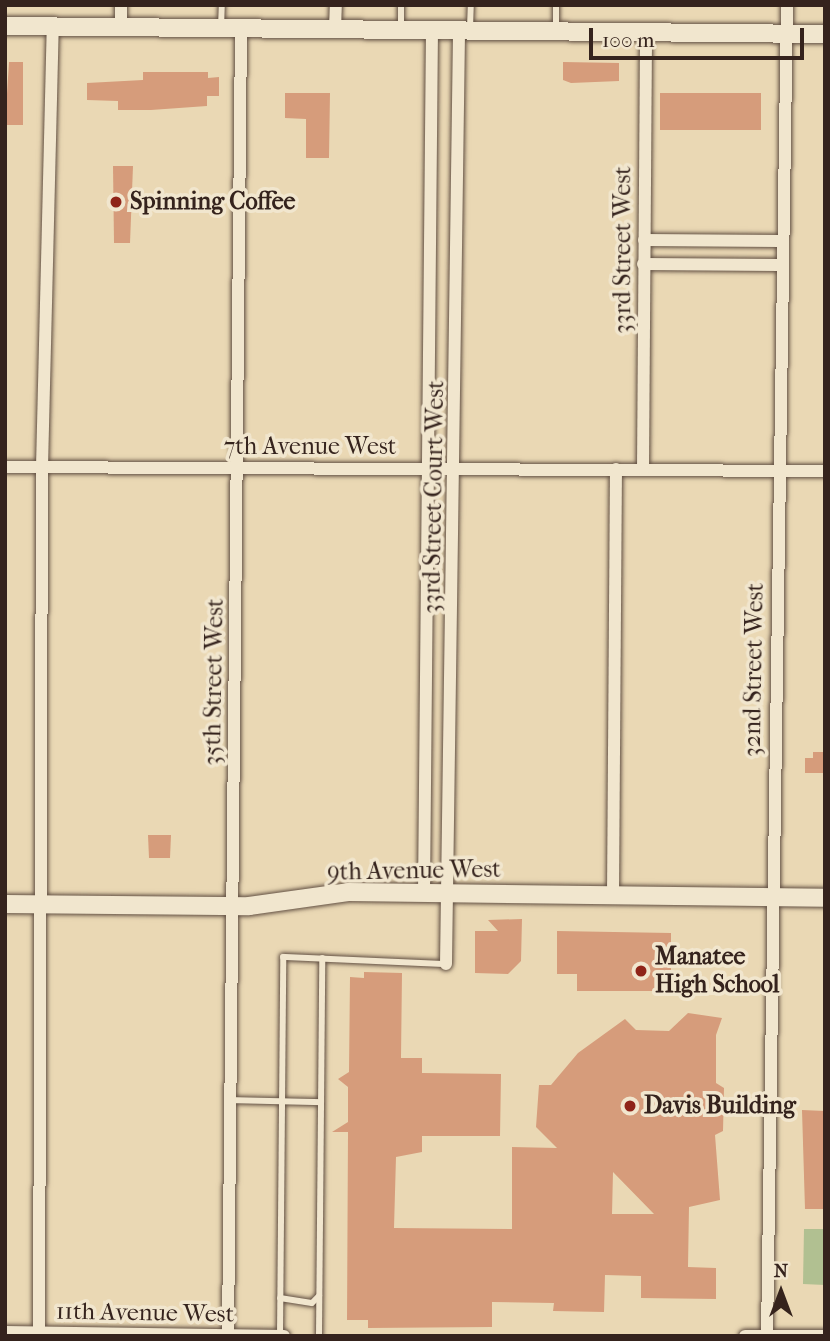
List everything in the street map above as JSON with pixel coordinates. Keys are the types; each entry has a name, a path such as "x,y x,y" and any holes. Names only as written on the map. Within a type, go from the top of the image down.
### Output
{"street":[{"path":"121,5 121,28"},
{"path":"335,29 336,5"},
{"name":"32nd Street West","path":"767,1335 779,265 787,5"},
{"path":"5,26 825,34"},
{"path":"39,1334 42,467 53,27"},
{"name":"35th Street West","path":"228,1335 241,29"},
{"name":"33rd Street Court West","path":"424,893 432,30"},
{"name":"33rd Street Court West","path":"446,964 450,893 465,31"},
{"name":"33rd Street West","path":"643,469 646,32"},
{"path":"643,240 780,241"},
{"path":"643,264 779,265"},
{"name":"7th Avenue West","path":"5,467 825,471"},
{"path":"613,895 616,469"},
{"name":"9th Avenue West","path":"5,904 232,906 348,892 825,898"},
{"name":"11th Avenue West","path":"5,1332 282,1336"},
{"path":"745,1336 825,1336"}],"lane":[{"path":"221,28 222,5"},
{"path":"401,5 401,30"},
{"path":"465,31 471,5"},
{"path":"555,32 556,5"},
{"path":"282,1336 280,1298 283,957 446,964"},
{"path":"320,1336 322,958"},
{"path":"230,1100 321,1102"},
{"path":"280,1298 312,1303 320,1295"}],"green space":[{"path":"804,1229 825,1229 825,1285 803,1284"}],"building":[{"path":"9,62 23,62 23,125 5,125"},
{"path":"563,62 619,63 619,81 571,83 563,80"},
{"path":"143,72 208,72 208,78 219,77 219,96 207,96 207,106 151,110 118,110 118,101 87,100 87,83 143,80"},
{"path":"285,93 330,93 329,158 306,158 306,119 285,118"},
{"path":"660,93 761,93 761,130 660,130"},
{"path":"113,166 133,166 130,243 114,243"},
{"path":"813,752 825,752 825,773 805,773 805,758 813,758"},
{"path":"148,835 171,835 170,858 149,858"},
{"path":"522,919 521,961 508,974 475,973 475,931 498,931 488,920"},
{"path":"557,931 671,933 671,975 681,975 681,991 577,991 577,974 557,974"},
{"path":"364,972 402,973 401,1058 422,1058 422,1073 501,1074 500,1136 422,1136 422,1152 396,1157 394,1228 512,1229 512,1147 557,1148 536,1127 539,1085 551,1085 578,1053 625,1019 636,1030 669,1031 688,1013 722,1018 716,1035 716,1083 724,1088 723,1131 715,1135 720,1200 689,1207 688,1267 716,1268 716,1299 641,1298 641,1276 605,1275 604,1312 553,1311 554,1303 492,1302 492,1327 368,1328 368,1320 347,1320 348,1132 332,1132 348,1122 348,1087 338,1079 349,1072 350,977 364,978","holes":["613,1172 654,1214 612,1214"]},
{"path":"802,1110 825,1111 825,1209 805,1209"}],"place":[{"name":"Spinning Coffee","path":"116,202"},
{"name":"Manatee High School","path":"641,971"},
{"name":"Davis Building","path":"630,1106"}]}
